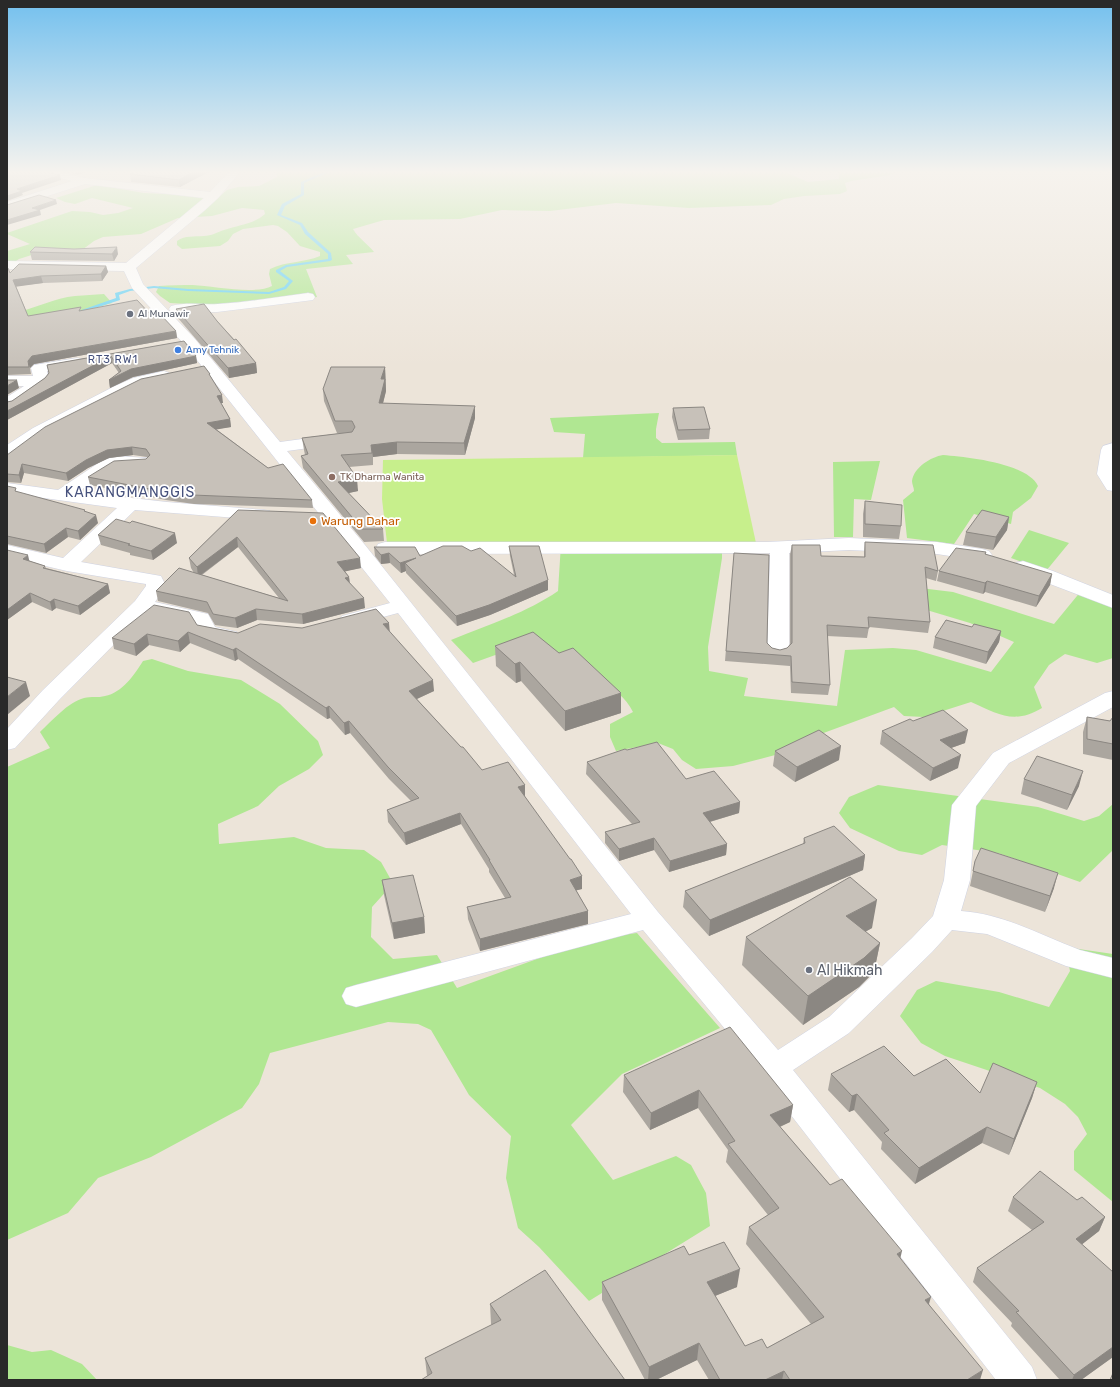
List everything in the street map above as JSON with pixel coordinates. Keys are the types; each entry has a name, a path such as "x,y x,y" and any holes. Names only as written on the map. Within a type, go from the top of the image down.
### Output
{"street":[{"path":"7,265 129,267 166,237"},
{"path":"129,267 140,288 174,332 194,370 276,448 318,516 358,549 649,919 775,1067 788,1088 1019,1380"},
{"path":"174,332 196,307 217,308 308,297"},
{"path":"41,381 39,368 93,359"},
{"path":"7,453 39,431 138,381 194,370"},
{"path":"7,381 41,381"},
{"path":"7,404 41,381"},
{"path":"276,448 347,438"},
{"path":"1113,448 1109,450 1106,474 1113,486"},
{"path":"60,496 113,462 141,462"},
{"path":"7,488 60,496 194,510 277,516"},
{"path":"67,565 132,503"},
{"path":"358,549 780,547 849,544 937,548 986,556 1005,561 1046,575 1113,602"},
{"path":"778,653 780,547"},
{"path":"7,551 67,565 154,580 156,586 142,605 51,695 7,743"},
{"path":"142,605 201,618 206,631 240,638 252,631"},
{"path":"334,624 403,606"},
{"path":"775,1067 839,1025 922,945 945,920 957,880 964,805 1001,758 1113,698"},
{"path":"356,996 649,919"},
{"path":"945,920 976,922 992,925 1076,959 1113,968"}],"green space":[{"path":"13,237 106,237 94,241 82,250 41,252 19,259 7,267 7,251 30,244"},
{"path":"190,237 231,237 228,241 220,246 182,249 177,245 177,241"},
{"path":"291,237 359,237 374,252 346,255 353,264 306,269 317,297 224,310 205,305 170,303 156,292 159,286 172,285 193,285 245,290 265,289 272,286 269,274 270,269 276,266 308,260 320,256 320,252 300,246"},
{"path":"104,294 112,303 73,314 7,325 15,313 52,301 75,296"},
{"path":"659,413 656,438 662,443 735,442 737,455 583,458 585,434 554,432 550,418"},
{"path":"737,455 756,543 387,543 382,499 383,460"},
{"path":"943,455 966,457 1009,467 1032,478 1038,486 1031,498 1013,512 1011,524 974,514 954,544 907,538 903,500 914,491 912,481 913,476 916,471 928,460"},
{"path":"880,461 871,500 854,499 853,537 834,537 833,462"},
{"path":"1029,530 1069,543 1046,571 1011,558"},
{"path":"561,544 722,544 722,558 708,647 709,671 748,678 744,696 837,706 845,650 893,648 916,650 991,672 1014,642 970,623 910,605 920,588 953,592 1054,624 1086,585 1113,595 1113,658 1097,663 1065,654 1049,665 1034,687 1042,708 1023,716 1014,717 998,714 971,702 924,717 904,716 894,707 810,738 779,754 733,766 696,769 682,760 673,749 658,743 616,751 610,737 610,724 633,712 627,702 610,687 551,656 532,642 473,663 451,640 520,612 558,591"},
{"path":"152,659 188,671 241,680 280,704 318,741 323,755 309,769 279,786 258,806 218,824 219,844 294,837 326,848 364,850 381,862 390,878 390,887 372,907 371,937 393,959 437,955 457,988 592,939 637,933 720,1028 622,1074 571,1125 613,1180 676,1156 691,1165 706,1193 710,1226 589,1301 539,1247 518,1228 506,1178 511,1136 469,1095 431,1030 418,1024 388,1022 270,1053 259,1084 242,1108 151,1157 98,1178 68,1213 7,1240 7,767 50,748 40,732 72,703 89,697 102,697 117,691 132,677 143,661"},
{"path":"878,785 1038,807 1084,821 1099,816 1113,804 1113,850 1080,882 998,853 942,845 922,855 899,851 850,828 839,813 849,797"},
{"path":"1065,947 1113,954 1113,1202 1074,1170 1074,1151 1087,1134 1078,1117 1065,1104 1040,1088 945,1056 921,1043 900,1016 917,990 936,981 999,992 1049,1007 1070,971"},
{"path":"7,1345 32,1352 51,1350 82,1364 97,1380 7,1380"}],"building":[{"path":"35,247 74,249 117,247 112,254 30,252"},
{"path":"19,264 106,266 101,274 41,276 13,280 28,316 81,307 79,311 137,300 151,315 160,314 176,331 32,356 28,361 29,367 7,367 7,268 10,273"},
{"path":"204,304 217,321 234,340 236,339 256,363 228,368 176,309"},
{"path":"184,341 196,356 131,369 109,380 121,371 111,356 7,411 7,402 12,401 45,378 49,373 47,365"},
{"path":"204,366 222,395 217,396 230,419 207,423 268,468 283,464 312,500 193,495 165,492 88,477 114,461 146,459 150,455 146,449 132,447 107,450 86,460 66,473 22,464 19,475 7,474 7,455 45,427 141,379"},
{"path":"331,367 385,367 381,379 385,379 379,403 475,406 464,443 397,442 371,445 372,453 341,455 357,478 338,482 383,529 362,529 301,456 308,454 302,438 352,432 355,427 352,421 335,421 323,389"},
{"path":"7,380 17,380 7,386"},
{"path":"704,407 710,429 678,430 673,408"},
{"path":"7,486 16,488 15,491 85,510 84,511 96,515 78,531 66,528 44,544 7,536"},
{"path":"865,501 902,505 901,526 865,524"},
{"path":"238,510 323,513 360,558 337,562 349,577 345,578 364,598 302,614 256,609 235,618 213,614 207,602 156,591 179,568 288,601 237,537 197,567 189,558"},
{"path":"982,510 1009,517 996,537 966,532"},
{"path":"116,519 130,523 132,521 175,533 151,551 98,535"},
{"path":"865,542 933,545 938,571 925,567 930,622 868,617 869,628 827,625 830,685 792,682 791,656 726,651 734,553 769,555 767,643 772,648 780,650 787,648 792,643 792,545 820,545 821,556 865,557"},
{"path":"443,546 462,546 471,551 480,548 516,577 509,546 539,546 548,580 489,605 456,616 405,563 416,558 400,563 389,553 381,555 374,547 415,547 420,556"},
{"path":"956,548 986,552 985,554 1052,574 1039,596 987,581 985,583 939,571"},
{"path":"7,550 28,555 23,559 45,566 43,568 108,584 78,606 54,599 50,602 30,593 7,610"},
{"path":"154,605 189,612 197,625 238,633 260,624 302,628 376,609 389,623 383,624 433,680 409,691 461,747 463,747 482,770 508,762 525,785 518,787 582,876 570,880 588,911 480,939 467,907 511,897 490,860 460,813 404,833 387,810 419,798 388,767 349,721 344,723 329,706 326,708 236,648 233,650 188,632 178,641 147,634 134,644 112,638"},
{"path":"946,620 972,627 974,624 1001,631 988,652 935,637"},
{"path":"533,632 559,653 573,648 621,693 565,711 520,662 515,664 495,646"},
{"path":"7,677 26,682 7,697"},
{"path":"943,710 968,730 940,740 961,755 933,768 882,731 910,719 913,721"},
{"path":"1087,717 1110,721 1113,717 1113,744 1087,739"},
{"path":"819,730 841,746 797,767 775,751"},
{"path":"657,742 686,779 714,771 740,802 703,813 727,844 670,861 654,838 619,849 605,832 640,822 587,762 625,749 627,750"},
{"path":"1037,756 1083,771 1072,795 1024,779"},
{"path":"834,826 865,855 710,920 685,891 805,843 804,838"},
{"path":"981,848 1058,873 1050,896 973,871 975,861"},
{"path":"413,875 424,917 392,923 382,880"},
{"path":"850,877 877,900 846,916 880,943 864,958 808,996 746,937"},
{"path":"730,1027 793,1105 770,1115 830,1185 842,1179 902,1251 897,1254 931,1297 925,1300 983,1370 967,1380 790,1380 784,1371 765,1380 720,1380 699,1343 649,1367 602,1282 684,1246 689,1255 724,1242 740,1269 707,1282 745,1346 762,1339 767,1348 824,1317 749,1227 779,1208 728,1144 735,1141 699,1090 651,1113 624,1075"},
{"path":"884,1046 914,1076 946,1059 980,1093 993,1063 1037,1082 1014,1139 987,1127 919,1168 884,1133 889,1130 857,1094 852,1096 831,1074"},
{"path":"1040,1171 1077,1200 1082,1197 1105,1217 1076,1239 1113,1272 1113,1347 1074,1375 1016,1312 1019,1311 977,1268 1044,1222 1013,1197"},
{"path":"545,1270 625,1380 421,1380 432,1373 425,1358 501,1320 490,1304"},
{"path":"1113,1373 1113,1380 1110,1380"}],"waterway":[{"path":"75,313 118,299 117,294 130,290 154,287 188,290 269,293 285,288 291,281 277,271 286,266 330,260 330,254 310,237"}],"place":[{"name":"Al Munawir","path":"130,314"},
{"name":"Amy Tehnik","path":"178,350"},
{"name":"TK Dharma Wanita","path":"332,477"},
{"name":"Warung Dahar","path":"313,521"},
{"name":"Al Hikmah","path":"809,970"}],"district":[{"name":"RT3 RW1","path":"113,359"},
{"name":"KARANGMANGGIS","path":"130,492"}]}
